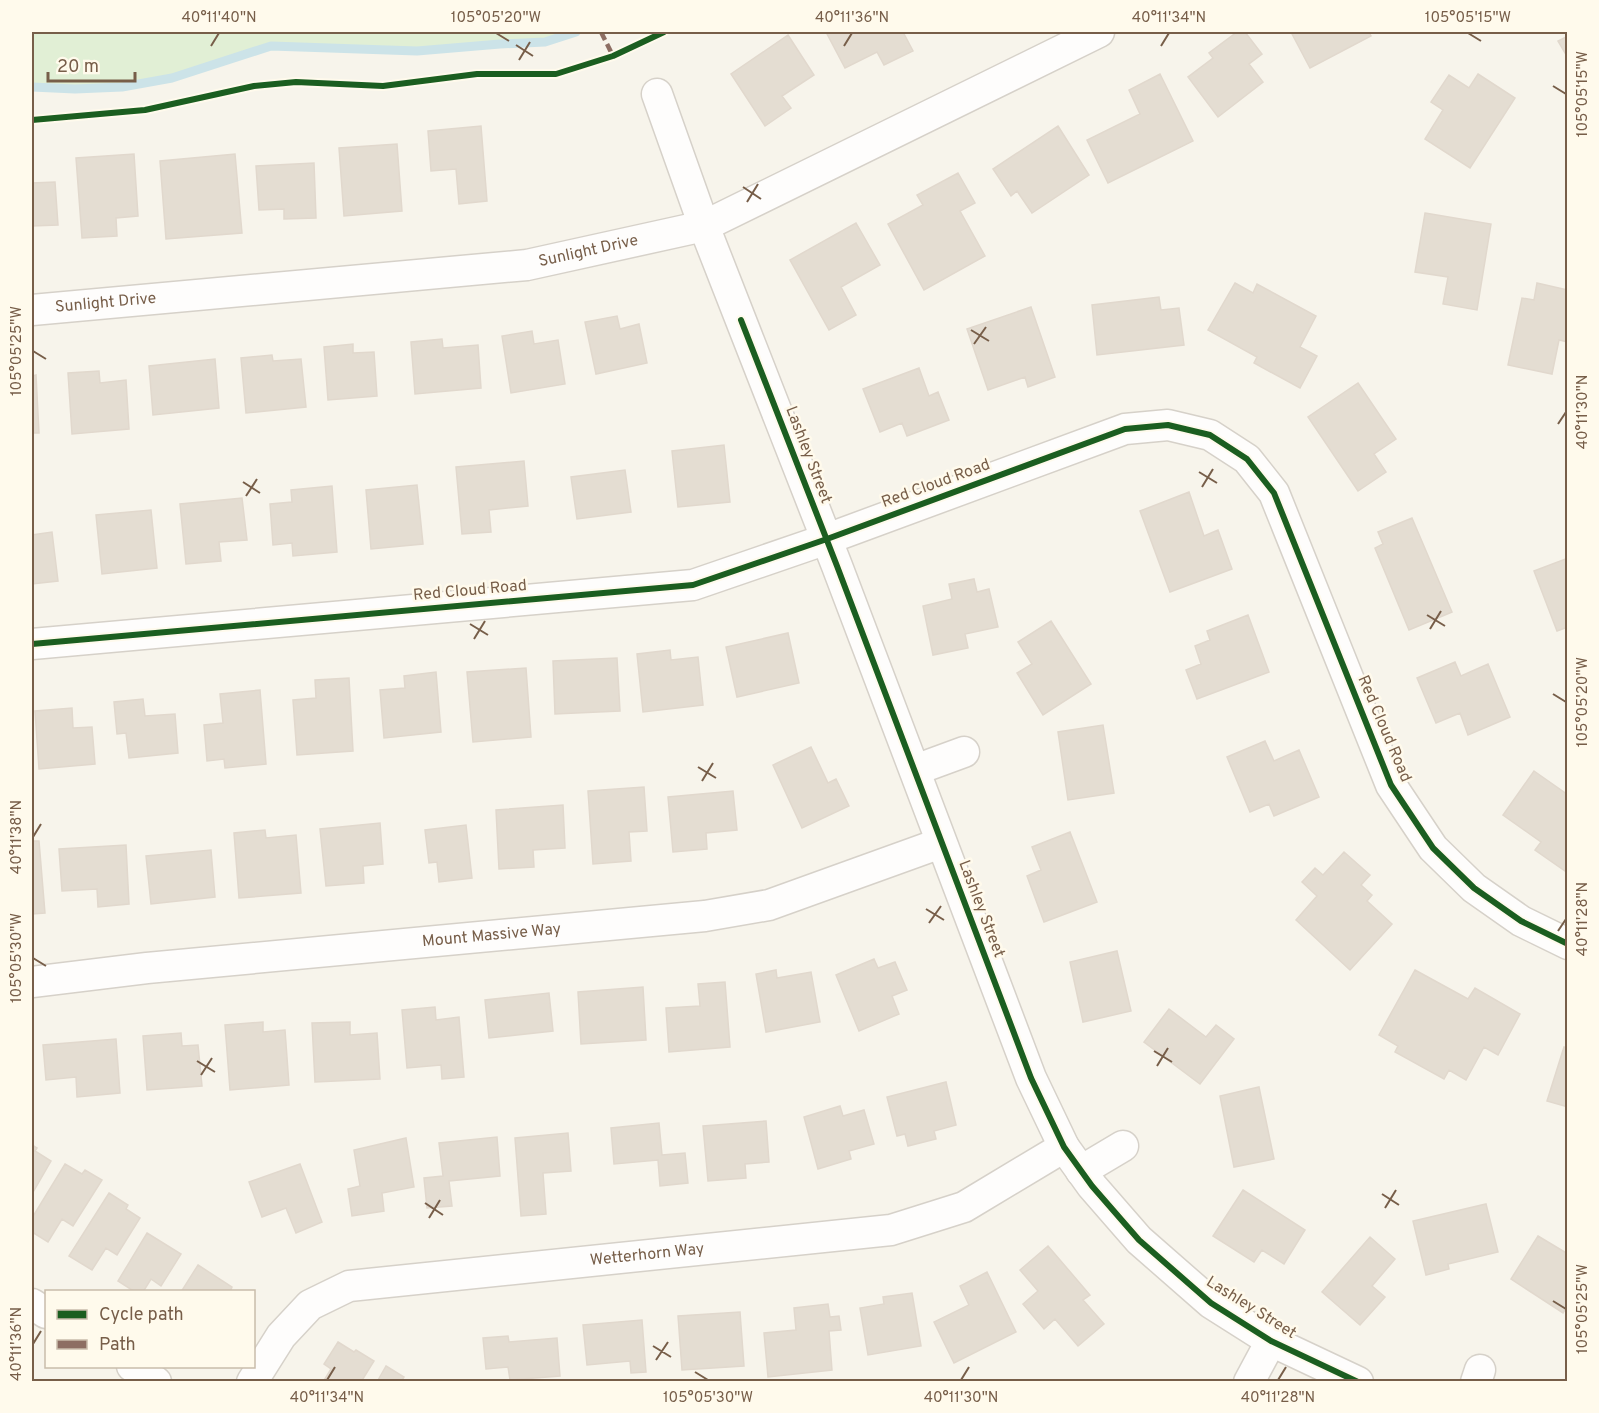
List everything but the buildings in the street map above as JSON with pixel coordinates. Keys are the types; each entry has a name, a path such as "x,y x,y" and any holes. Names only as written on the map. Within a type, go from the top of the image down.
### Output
{"street":[{"name":"Sunlight Drive","path":"32,310 527,265 704,226 1099,32"},
{"name":"Lashley Street","path":"657,94 704,226 827,539 1031,1078 1072,1159 1138,1240 1211,1303 1271,1341 1358,1382"},
{"name":"Red Cloud Road","path":"32,644 693,585 827,539 1125,429 1168,425 1210,435 1247,459 1274,493 1391,785 1433,848 1474,888 1521,921 1568,944"},
{"path":"915,770 964,752"},
{"name":"Mount Massive Way","path":"32,982 147,968 705,916 769,905 941,843"},
{"path":"1072,1159 1123,1146"},
{"name":"Wetterhorn Way","path":"252,1382 281,1336 310,1305 349,1286 891,1230 964,1207 1072,1159"},
{"path":"32,1304 45,1312"},
{"path":"1249,1382 1271,1341"},
{"path":"135,1368 156,1382"}],"green space":[{"path":"32,32 576,32 545,42 417,51 271,46 172,78 122,87 75,89 32,87"}],"waterway":[{"path":"32,87 75,89 122,87 172,78 271,46 417,51 545,42 576,32"}],"marked path":[{"path":"601,32 613,56"}],"cycle path":[{"path":"32,120 145,110 254,86 296,82 383,86 477,74 556,74 613,56 664,32"},
{"path":"741,320 1031,1078 1064,1147 1092,1186 1139,1240 1211,1303 1271,1341 1358,1382"},
{"path":"32,644 693,585 827,539 1125,429 1168,425 1210,435 1247,459 1274,493 1391,785 1433,848 1474,888 1521,921 1568,944"}]}
